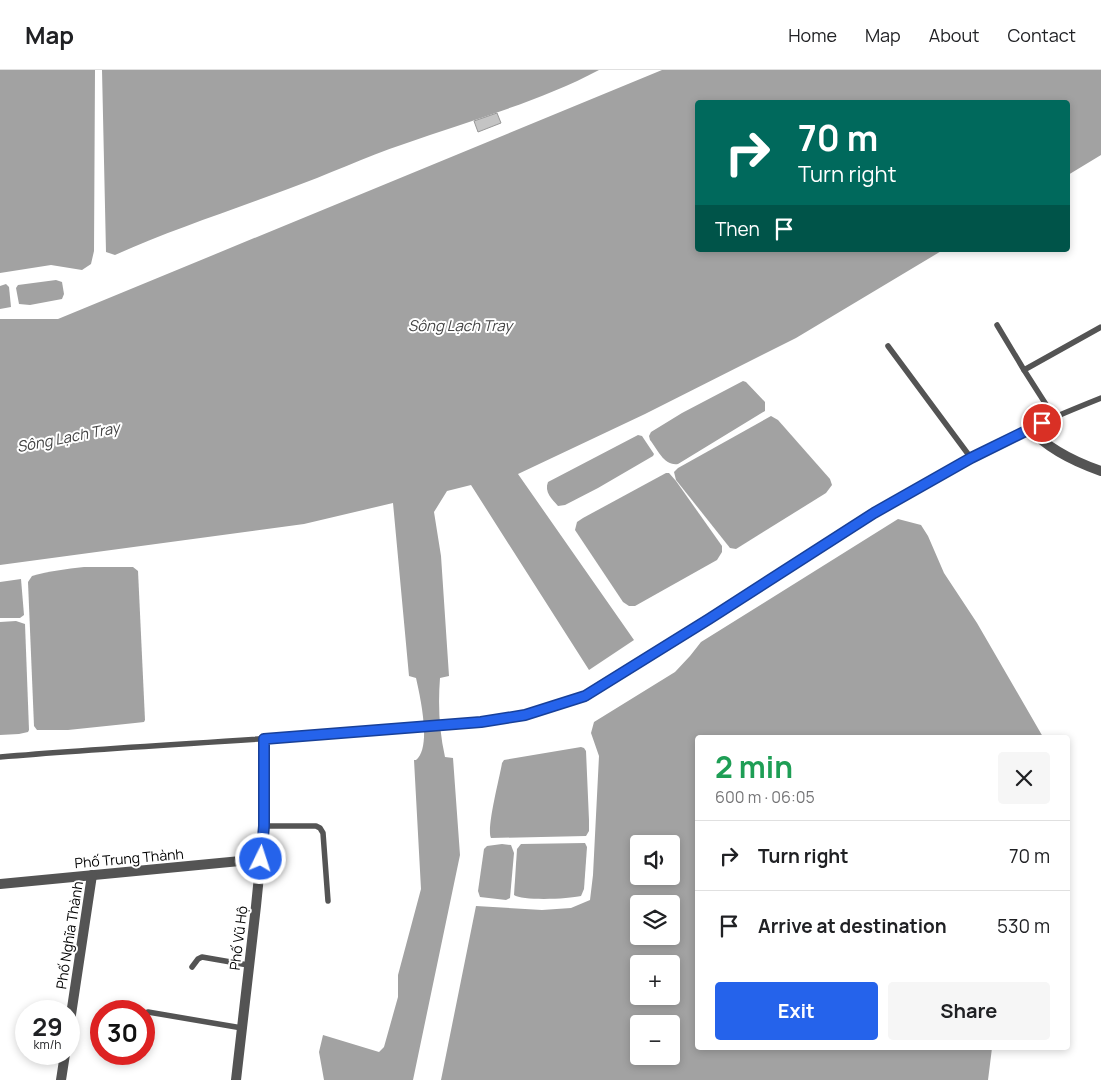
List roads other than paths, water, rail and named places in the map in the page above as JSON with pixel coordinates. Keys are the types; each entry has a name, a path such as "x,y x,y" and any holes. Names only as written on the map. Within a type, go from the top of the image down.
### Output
{"street":[{"path":"1029,428 1037,437 1054,449 1101,471"},
{"name":"Phố Vũ Hộ","path":"236,1080 261,854 264,739"},
{"name":"Phố Trung Thành","path":"0,884 92,875 261,854"},
{"name":"Phố Nghĩa Thành","path":"73,1000 92,875"},
{"path":"61,1080 63,1065"}],"lane":[{"path":"997,325 1054,418"},
{"path":"1024,370 1101,327"},
{"path":"888,346 971,458"},
{"path":"0,757 462,724 525,715 585,696 874,513 971,458 1029,428 1101,398"},
{"path":"263,827 316,826 320,828 323,833 328,901"},
{"path":"192,967 202,957 248,965"},
{"path":"155,1013 242,1028"}],"water":[{"path":"0,70 95,70 94,251 91,264 82,270 51,265 0,273"},
{"path":"102,70 599,70 552,92 389,149 303,184 158,237 115,255 106,252"},
{"name":"Sông Lạch Tray","path":"662,70 1101,70 1101,155 1070,174 1070,100 695,100 695,252 940,252 796,338 645,414 518,474 634,640 589,670 471,485 447,491 434,512 441,556 449,676 440,678 439,707 441,737 445,757 453,758 460,855 413,1080 324,1080 319,1052 323,1035 379,1052 384,1047 398,997 398,975 421,889 414,760 421,753 424,721 416,678 409,676 393,503 304,524 0,565 0,319 58,319"},
{"path":"56,280 62,282 64,294 62,299 30,305 19,304 16,288 18,285"},
{"path":"6,284 9,287 11,307 0,309 0,286"},
{"path":"743,381 765,402 765,411 678,464 673,464 662,457 650,440 651,432 682,413"},
{"path":"771,416 778,420 830,479 832,485 826,493 736,549 730,548 676,480 674,472"},
{"path":"638,435 642,436 654,454 653,456 565,505 558,506 551,498 547,489 548,482"},
{"path":"669,473 676,481 722,546 722,552 717,560 635,606 629,606 623,602 575,530 577,522"},
{"path":"898,519 921,525 928,536 944,573 977,623 1042,735 695,735 695,1050 992,1050 988,1080 441,1080 476,906 542,910 571,908 590,900 599,756 591,733 594,722 675,672 701,642"},
{"path":"84,567 133,567 138,571 145,720 144,722 68,730 37,730 34,726 28,582 32,576 38,574"},
{"path":"21,579 24,615 20,618 0,618 0,582"},
{"path":"16,621 25,624 29,730 19,734 0,735 0,622"},
{"path":"581,747 586,751 589,831 586,836 491,838 490,824 504,760"},
{"path":"585,843 587,847 584,889 581,896 536,899 514,895 517,849 521,844"},
{"path":"511,845 514,853 510,898 506,900 480,897 478,891 484,849 487,846"}]}
